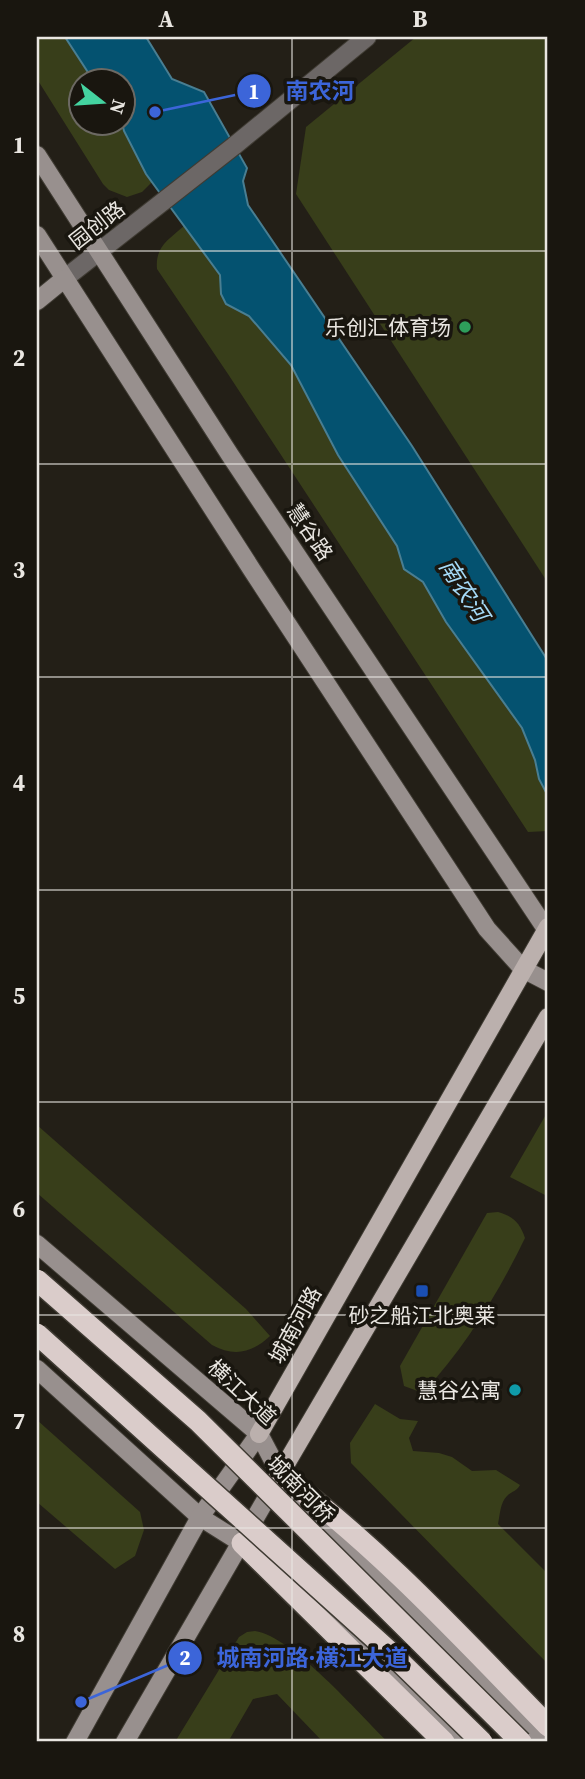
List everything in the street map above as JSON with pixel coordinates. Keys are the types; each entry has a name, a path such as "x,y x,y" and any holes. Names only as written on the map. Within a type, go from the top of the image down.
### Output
{"highway":[{"name":"城南河桥","path":"37,1280 198,1421 521,1742"},
{"path":"37,1334 391,1653 482,1742"},
{"path":"280,1474 326,1508 548,1726"},
{"path":"242,1543 444,1742"}],"main road":[{"name":"慧谷路","path":"37,155 98,252 548,930"},
{"path":"37,235 480,917 523,969 548,982"},
{"name":"园创路","path":"37,301 64,279"},
{"name":"城南河路","path":"75,1742 200,1517 259,1434 523,969 548,930"},
{"path":"125,1742 548,1017"},
{"name":"横江大道","path":"37,1244 259,1434 280,1474 318,1521 544,1742"},
{"path":"37,1369 200,1517 278,1568 326,1609 462,1742"}],"street":[{"name":"园创路","path":"64,279 234,146 367,37"}],"green space":[{"path":"37,37 65,37 84,66 66,66 66,125 37,79"},
{"name":"乐创汇体育场","path":"416,37 548,37 548,583 296,194 306,127"},
{"path":"73,136 129,136 152,182 142,192 127,197 109,190"},
{"path":"184,226 220,275 226,304 249,316 291,365 338,455 397,546 404,569 423,582 446,622 522,728 535,760 539,779 548,796 548,831 528,832 157,269 160,249"},
{"path":"548,1111 548,1192 545,1195 510,1177"},
{"path":"37,1125 246,1309 270,1336 256,1346 242,1351 228,1351 212,1345 37,1193"},
{"path":"498,1212 515,1221 525,1238 504,1279 467,1339 423,1393 404,1386 400,1366 487,1213"},
{"path":"375,1404 400,1419 418,1421 409,1438 413,1451 452,1457 472,1471 496,1470 520,1485 505,1499 498,1524 548,1574 548,1664 351,1463 350,1443"},
{"path":"37,1420 140,1512 144,1530 135,1556 115,1569 37,1502"},
{"path":"255,1631 270,1636 306,1661 388,1742 323,1742 277,1694 253,1699 228,1742 175,1742 239,1637"}],"water":[{"path":"65,37 146,37 172,79 204,92 247,168 243,181 248,205 412,446 548,661 548,796 539,779 535,760 522,728 446,622 423,582 404,569 397,546 338,455 291,365 249,316 226,304 221,294 220,275 146,174 127,136 136,136 136,66 84,66"}],"place":[{"name":"南农河","path":"155,112"},
{"name":"乐创汇体育场","path":"465,327"},
{"name":"砂之船江北奥莱","path":"422,1291"},
{"name":"慧谷公寓","path":"515,1390"},
{"name":"城南河路·横江大道","path":"81,1702"}]}
